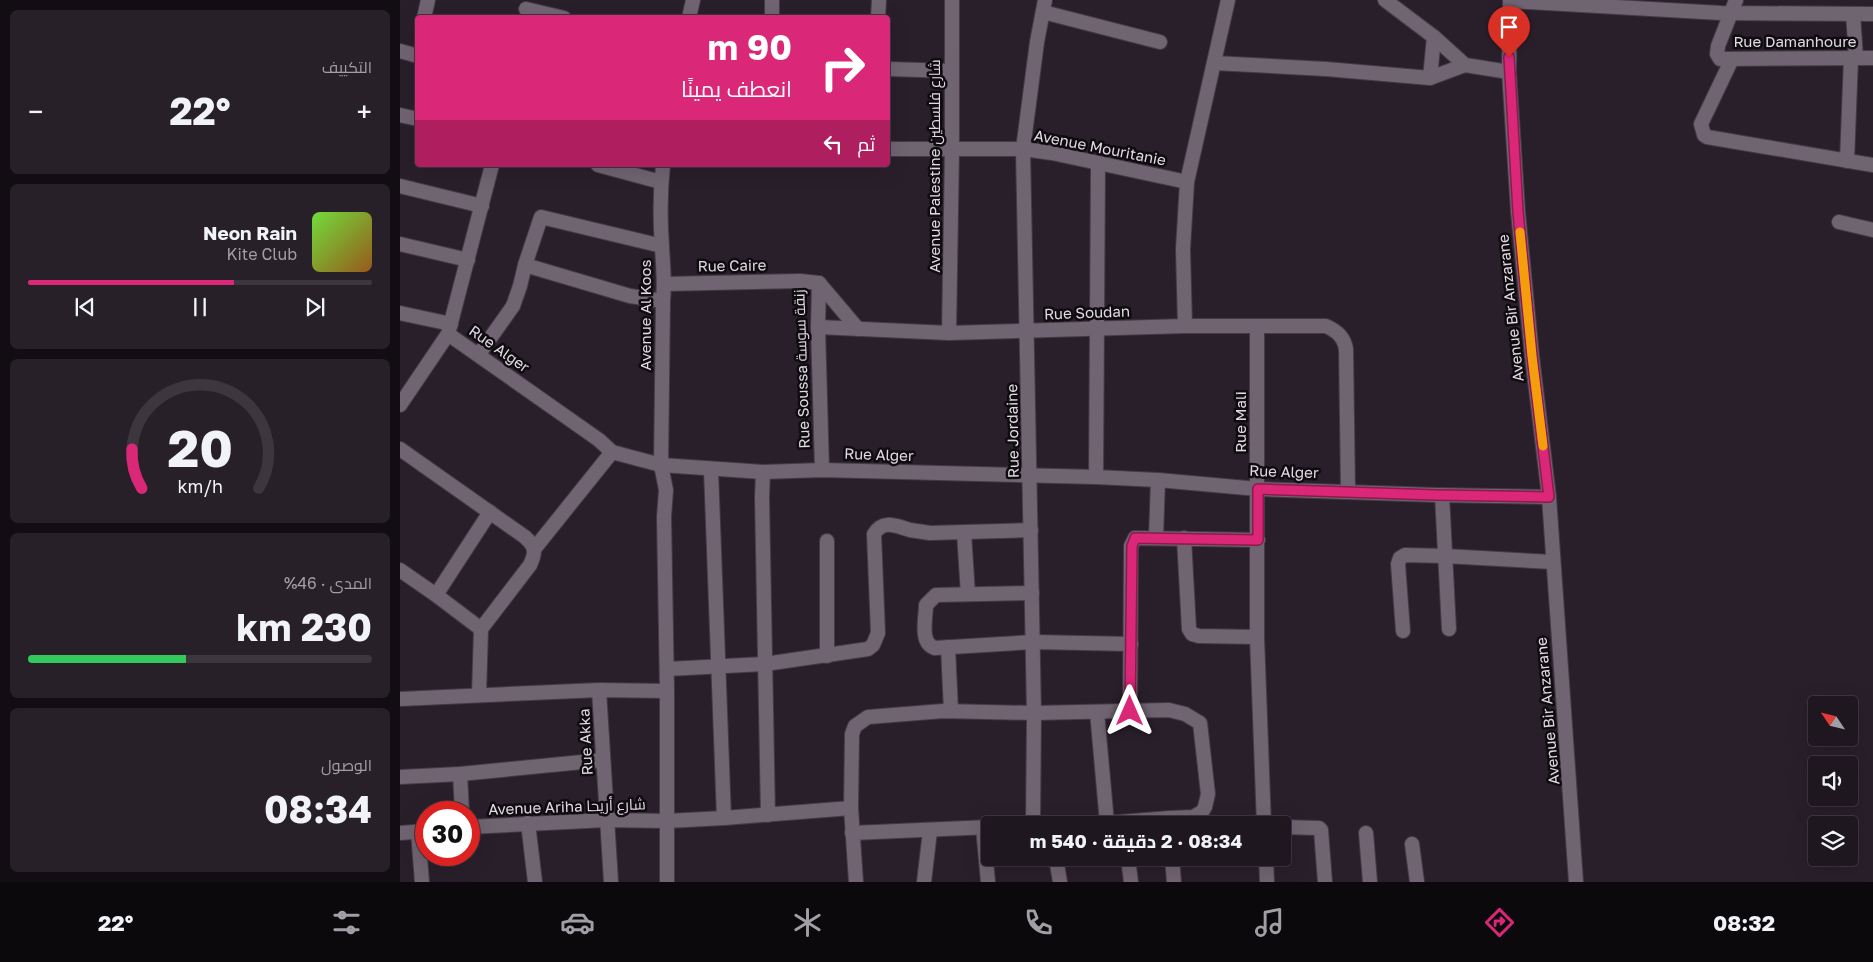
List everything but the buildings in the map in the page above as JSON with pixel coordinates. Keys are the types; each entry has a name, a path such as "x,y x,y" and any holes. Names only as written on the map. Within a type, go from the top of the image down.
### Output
{"street":[{"path":"425,15 428,0"},
{"path":"690,15 693,0"},
{"path":"772,0 772,15"},
{"path":"878,15 879,0"},
{"name":"Avenue Palestine شارع فلسطين","path":"949,333 952,0"},
{"path":"1185,326 1183,248 1187,182 1228,0"},
{"path":"1510,0 1730,13 1873,14"},
{"name":"Avenue Bir Anzarane","path":"1510,0 1509,72 1519,221 1532,356 1549,497 1576,882"},
{"name":"Rue Damanhoure","path":"1736,0 1717,51 1720,58 1873,58"},
{"path":"1388,1 1434,37 1465,65"},
{"path":"1044,6 1160,42"},
{"name":"Rue Jordaine","path":"1028,816 1034,712 1023,149 1044,6"},
{"path":"526,9 551,15"},
{"path":"1847,161 1853,58 1853,14"},
{"path":"1430,78 1434,37"},
{"path":"400,51 415,52"},
{"path":"1732,59 1702,124 1704,135 1873,165"},
{"path":"1214,63 1326,69 1430,78 1465,65 1509,72"},
{"path":"890,68 952,71"},
{"path":"400,115 415,118"},
{"name":"Avenue Mouritanie","path":"890,149 1023,149 1052,153 1187,182"},
{"path":"1096,477 1098,163"},
{"path":"400,405 450,329 492,167"},
{"path":"605,167 661,182"},
{"name":"Avenue Al Koos","path":"663,167 661,182 662,246 665,284 663,301 661,465 666,490 664,517 667,669 667,882"},
{"path":"400,186 482,206"},
{"path":"479,354 513,306 540,217 662,246"},
{"path":"1839,222 1873,230"},
{"path":"400,244 468,260"},
{"path":"525,265 630,296 663,301"},
{"name":"Rue Caire","path":"665,284 800,281"},
{"name":"Rue Soussa زنقة سوسة","path":"800,281 818,283 822,470"},
{"path":"818,283 858,329"},
{"path":"400,313 450,329"},
{"name":"Rue Soudan","path":"818,327 949,333 1185,326 1326,326 1338,333 1345,342 1346,349 1348,491"},
{"name":"Rue Mali","path":"1257,326 1257,637 1264,816"},
{"name":"Rue Alger","path":"450,329 479,354 599,440 612,452 661,465 711,470 763,472 822,470 1096,477 1158,480 1258,489 1549,497"},
{"path":"400,449 525,537 535,548"},
{"path":"479,695 480,630 530,565 535,554 535,548 612,452"},
{"path":"711,470 724,818"},
{"path":"763,472 768,815"},
{"path":"1156,537 1158,480"},
{"path":"1442,495 1449,629"},
{"path":"436,595 490,512"},
{"path":"667,669 765,664 868,649 876,639 878,625 874,534 883,525 890,524 914,531 964,533 1031,530"},
{"path":"964,533 968,594"},
{"path":"1130,711 1132,541 1135,538 1156,537 1258,540"},
{"path":"1184,538 1189,629 1192,634 1199,636 1257,637"},
{"path":"827,541 827,656"},
{"path":"1403,631 1398,564 1400,558 1405,555 1553,562"},
{"path":"400,570 436,595 480,630"},
{"path":"1032,593 936,595 926,605 926,643 935,648 1033,642 1131,644"},
{"path":"948,647 951,711"},
{"path":"400,700 600,690 667,691"},
{"name":"Rue Akka","path":"600,690 611,882"},
{"path":"856,882 851,808 852,734 855,726 868,717 951,711 1175,711 1194,718 1200,723 1208,800 1202,812 1194,816"},
{"path":"1097,712 1106,816"},
{"path":"400,777 460,774 603,760"},
{"path":"460,774 461,801"},
{"name":"Avenue Ariha شارع أريحا","path":"480,826 606,820 667,821 851,808"},
{"path":"528,823 535,882"},
{"path":"852,833 981,827"},
{"path":"1291,827 1320,828 1325,882"},
{"path":"924,882 930,831"},
{"path":"400,833 415,832"},
{"path":"1366,833 1370,882"},
{"path":"1412,844 1417,882"},
{"path":"422,866 422,882"},
{"path":"988,866 988,882"},
{"path":"1057,866 1060,882"},
{"path":"1129,866 1130,882"},
{"path":"1173,866 1174,882"},
{"path":"1266,866 1267,882"}],"slow traffic":[{"path":"1520,232 1543,446"}],"route":[{"path":"1130,711 1132,541 1135,538 1258,540 1258,489 1549,497 1532,356 1518,212 1509,57"}]}
